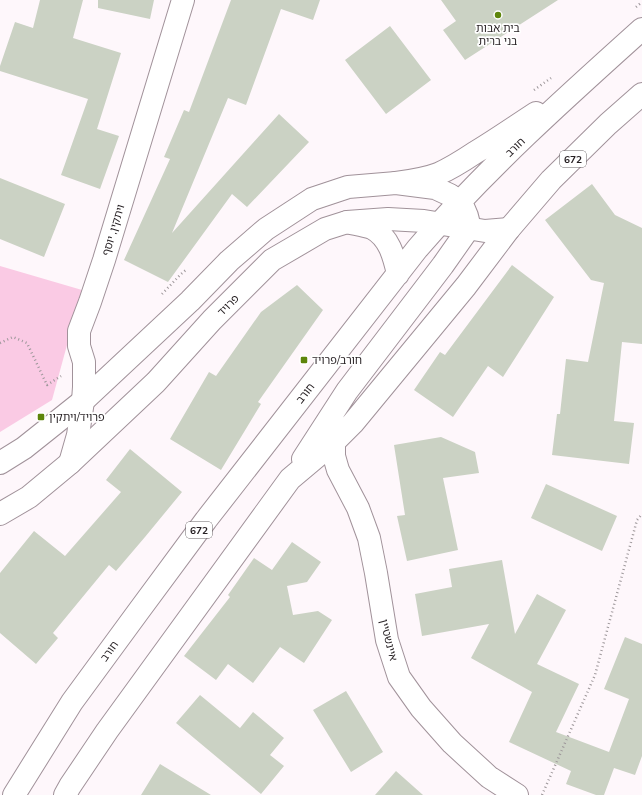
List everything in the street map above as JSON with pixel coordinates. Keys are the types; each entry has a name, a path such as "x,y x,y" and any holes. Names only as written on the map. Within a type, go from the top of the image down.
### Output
{"main road":[{"name":"ויתקין, יוסף","path":"70,463 78,435 83,401 84,362 79,346 79,331 104,260 183,0"},
{"name":"חורב","path":"14,795 72,702 206,520 439,223 503,158 585,80 642,29"},
{"path":"0,463 24,448 83,401 190,302 229,260 266,229 312,199 348,187 413,181 439,173 456,165 585,80"},
{"name":"672","path":"65,795 107,731 290,479 334,442 353,423 466,286 509,229 551,180 608,124 642,94"},
{"path":"290,479 347,391 443,265 469,228 468,217 465,209 460,202 450,195 435,188 396,183"},
{"name":"פרויד","path":"0,514 29,497 70,463 156,382 212,320 272,260 325,229 347,222 388,219 424,221 485,231 509,229"},
{"path":"347,222 362,225 379,233 391,248 398,274"},
{"name":"איינשטיין","path":"334,442 334,456 338,470 358,508 369,538 387,640 399,677 421,708 452,743 489,777 517,795"}],"path":[{"path":"636,7 642,2"},
{"path":"533,90 553,78"},
{"path":"0,343 13,337 27,343 47,385"},
{"path":"542,795 595,675 638,520 642,514"}],"shaded area":[{"path":"0,266 82,290 52,400 0,432"}],"building":[{"path":"40,0 83,0 73,38 121,53 97,129 119,136 100,189 61,175 88,99 0,71 0,66 15,22 33,28"},
{"path":"98,0 154,0 150,19 98,8"},
{"path":"231,0 320,0 313,20 281,9 246,105 228,98 172,233 279,114 309,142 247,207 232,194 168,282 124,260 170,159 164,157 184,110 189,112"},
{"name":"בית אבות בני ברית","path":"441,0 558,0 465,60 443,30 456,21"},
{"path":"390,26 431,80 386,114 345,60"},
{"path":"0,178 65,204 44,257 0,239"},
{"path":"592,184 615,215 642,228 642,344 622,342 614,421 634,423 629,464 552,455 557,414 560,414 566,359 588,362 604,283 591,280 545,220"},
{"path":"512,265 554,297 503,377 488,366 453,417 414,390 440,352 445,355"},
{"path":"297,285 323,310 258,402 261,404 221,470 170,439 209,372 216,376 261,312"},
{"path":"441,437 475,452 479,473 443,478 458,550 407,561 397,516 405,515 394,445"},
{"path":"130,449 182,492 116,571 109,565 53,633 58,638 36,664 0,633 0,573 34,531 65,556 121,492 106,480"},
{"path":"546,484 617,516 602,551 531,518"},
{"path":"292,542 321,562 307,582 287,586 293,615 318,611 332,620 304,663 280,647 253,683 228,664 216,680 184,656 230,597 228,595 254,558 272,570"},
{"path":"502,560 515,634 537,594 566,610 537,664 579,684 556,732 609,752 629,699 604,689 625,637 642,644 642,756 635,775 614,768 604,795 596,795 566,784 571,771 509,742 532,692 471,658 489,624 422,636 415,594 452,587 449,569"},
{"path":"346,691 383,752 351,772 313,710"},
{"path":"200,695 240,728 253,712 284,738 270,755 284,766 261,794 176,723"},
{"path":"160,764 211,795 141,795"},
{"path":"396,771 423,795 375,795"}],"place":[{"name":"בית אבות בני ברית","path":"498,15"},
{"name":"חורב/פרויד","path":"304,360"},
{"name":"פרויד/ויתקין","path":"41,417"}]}
